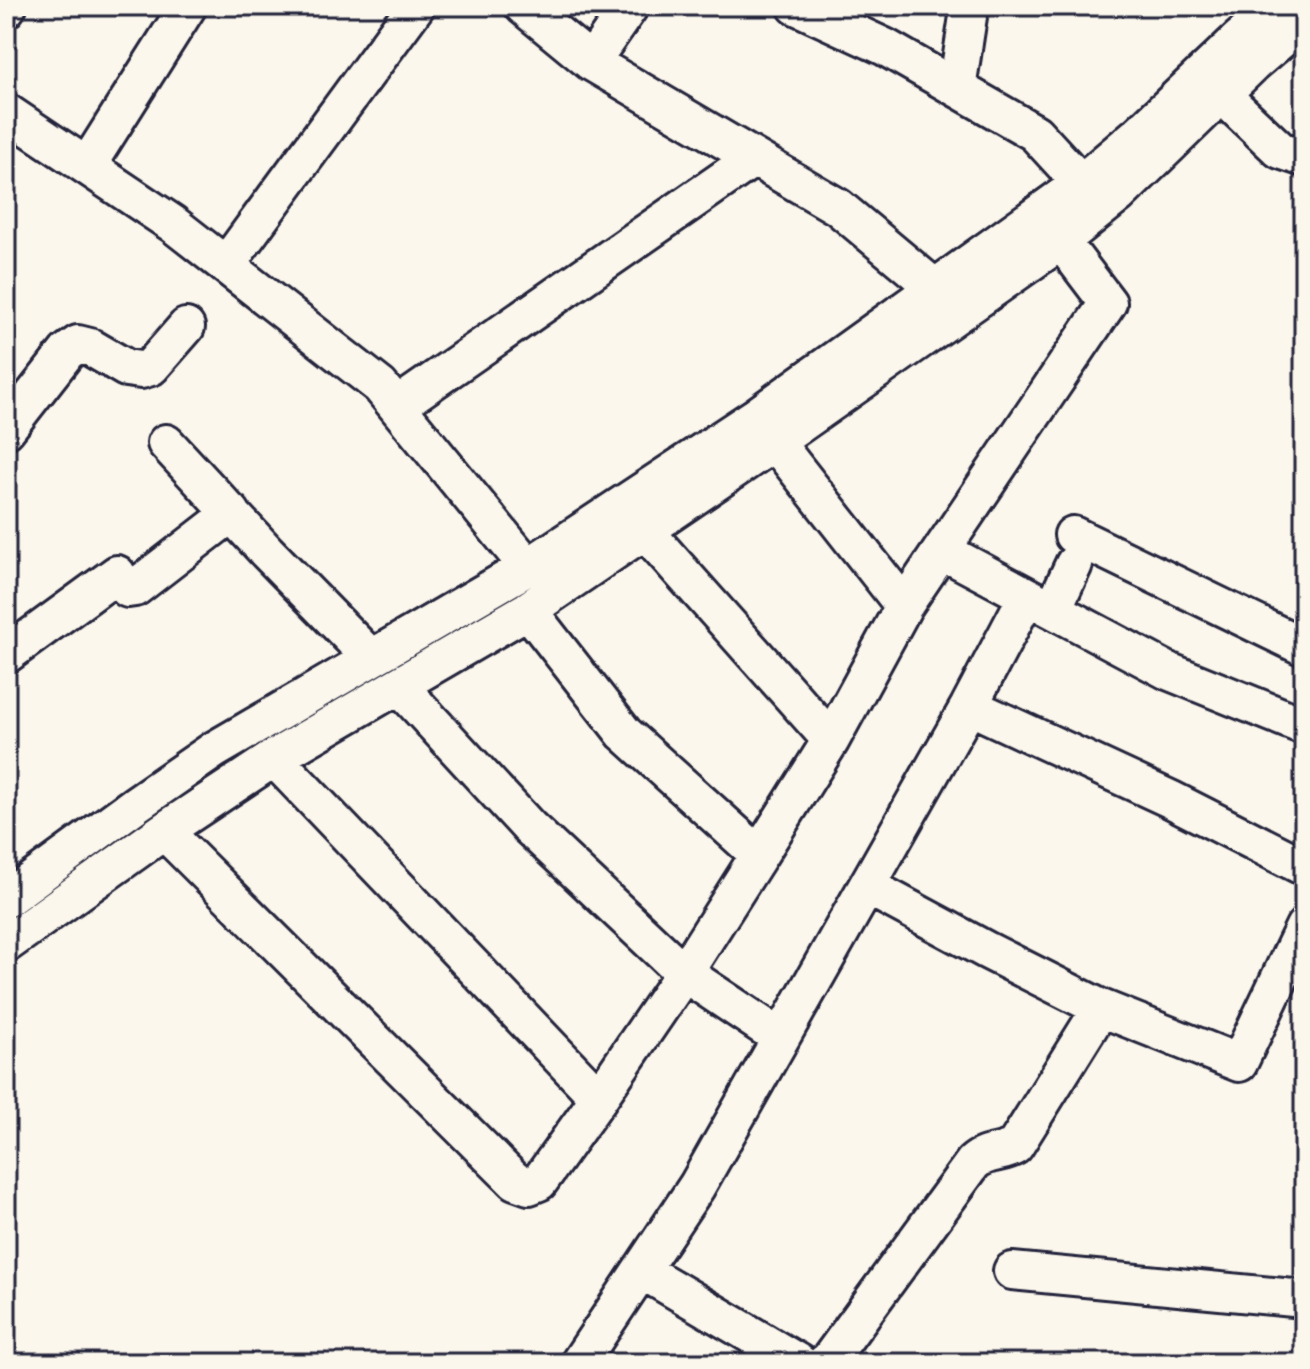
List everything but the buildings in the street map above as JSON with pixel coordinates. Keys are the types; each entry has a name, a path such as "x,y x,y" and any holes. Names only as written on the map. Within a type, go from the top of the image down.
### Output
{"street":[{"path":"87,166 188,6"},
{"path":"226,265 416,6"},
{"path":"523,6 591,62 838,207 935,288"},
{"path":"591,62 630,6"},
{"path":"796,6 885,47 1035,133 1081,183"},
{"path":"957,88 972,6"},
{"path":"6,899 214,750 528,567 755,417 1081,183 1140,133 1277,6"},
{"path":"6,944 164,831 274,758 528,610 775,442 1061,241 1118,195 1221,94 1304,20"},
{"path":"1221,94 1280,150 1304,158"},
{"path":"6,112 173,224 380,386 528,567"},
{"path":"397,406 754,158"},
{"path":"164,831 515,1181 529,1186 539,1182 684,973 831,740 904,606 1108,303 1061,241"},
{"path":"6,430 67,352 78,344 90,347 126,368 141,370 151,367 186,327"},
{"path":"775,442 904,606"},
{"path":"166,443 371,658"},
{"path":"6,655 122,582 135,588 232,513"},
{"path":"645,531 831,740"},
{"path":"943,549 1168,671 1304,726"},
{"path":"579,1363 697,1186 969,706 1074,550 1304,647"},
{"path":"528,610 624,733 759,855"},
{"path":"399,686 529,827 684,973 781,1038"},
{"path":"969,706 1170,799 1304,867"},
{"path":"274,758 599,1098"},
{"path":"867,886 1101,1008 1239,1063 1304,927"},
{"path":"825,1363 973,1163 981,1156 1015,1146 1101,1008"},
{"path":"641,1270 757,1353 799,1363"},
{"path":"1012,1271 1304,1299"}]}
